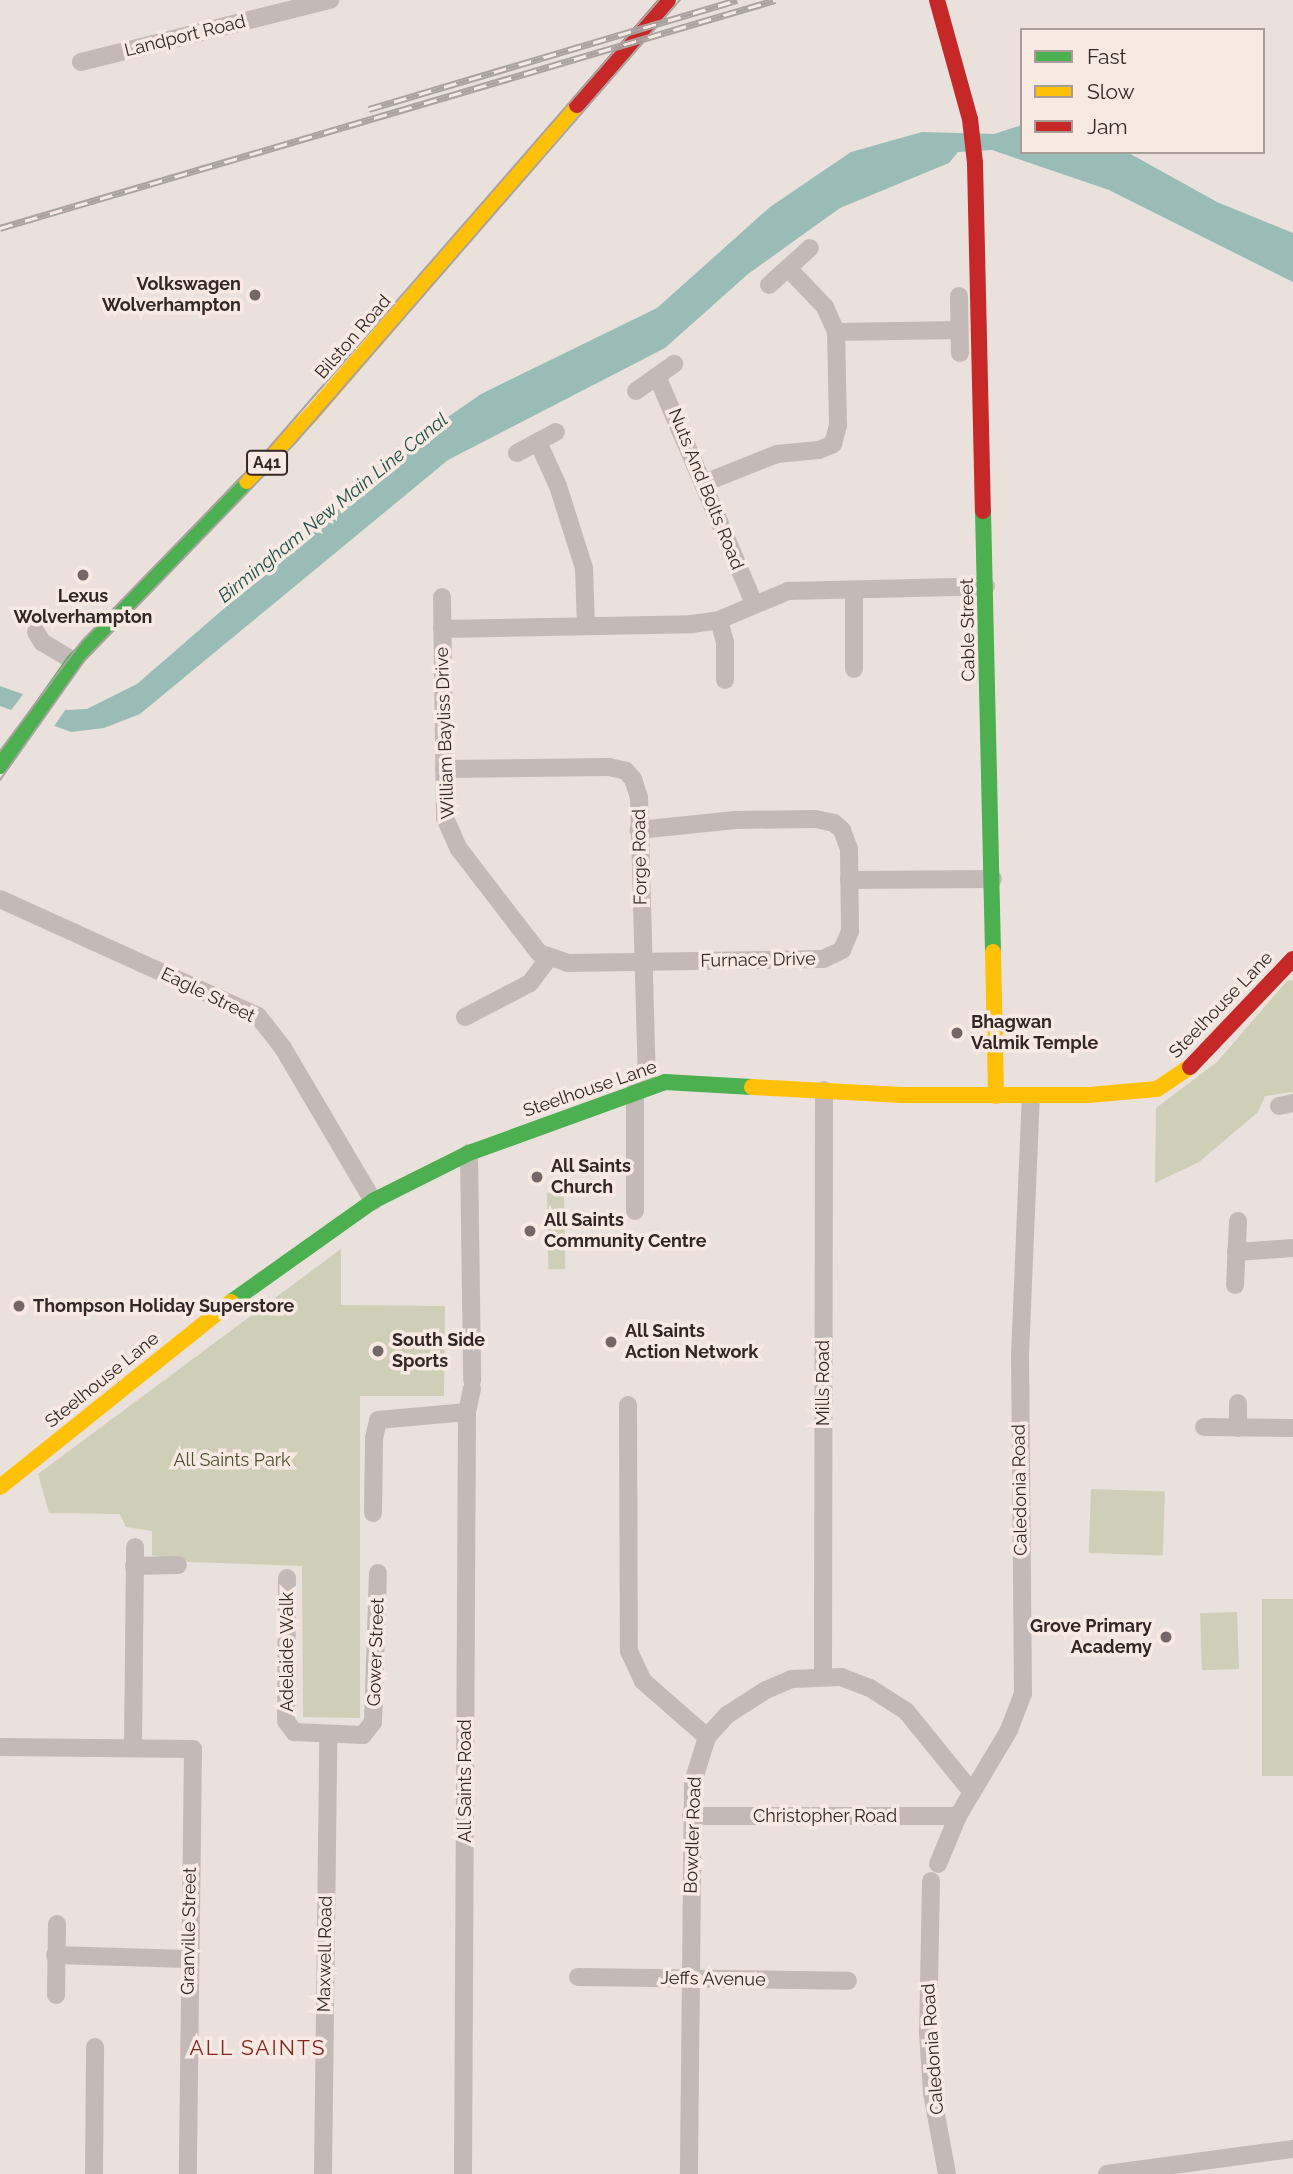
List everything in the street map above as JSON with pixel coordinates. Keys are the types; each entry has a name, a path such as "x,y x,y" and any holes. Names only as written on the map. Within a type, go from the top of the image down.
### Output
{"main road":[{"name":"Bilston Road","path":"0,766 74,661 311,415 667,0"},
{"name":"Cable Street","path":"937,0 970,119 975,163 996,1096"},
{"name":"Steelhouse Lane","path":"0,1487 201,1324 373,1201 469,1153 641,1089 688,1080 824,1090 996,1096 1124,1094 1171,1082 1293,959"}],"street":[{"name":"Landport Road","path":"81,62 330,0"},
{"path":"769,285 810,248"},
{"path":"704,483 777,454 819,450 833,444 838,425 836,332 825,307 788,268"},
{"path":"959,296 960,353"},
{"path":"836,332 959,330"},
{"path":"636,391 674,364"},
{"name":"Nuts And Bolts Road","path":"657,376 754,603"},
{"path":"517,453 556,432"},
{"path":"538,442 558,486 584,568 586,626"},
{"name":"William Bayliss Drive","path":"442,629 719,620 754,603 788,591 986,586"},
{"path":"854,591 854,669"},
{"name":"William Bayliss Drive","path":"442,597 444,769 449,832 530,943 548,959"},
{"path":"719,620 725,642 725,680"},
{"path":"36,632 42,642 74,661"},
{"name":"Forge Road","path":"444,769 620,769 637,788 642,962 641,1089 635,1211"},
{"name":"Furnace Drive","path":"639,830 735,820 825,820 842,830 848,839 849,880 850,932 835,956 642,962"},
{"path":"849,880 993,880"},
{"name":"Eagle Street","path":"0,899 258,1016 283,1048 373,1201"},
{"path":"465,1017 530,983 548,959 642,962"},
{"name":"Mills Road","path":"823,1675 824,1090"},
{"name":"Caledonia Road","path":"947,2174 932,2093 928,2034 935,1873 958,1815 1009,1730 1025,1674 1020,1355 1031,1096"},
{"name":"All Saints Road","path":"463,2174 467,1412 472,1384 469,1153"},
{"path":"1235,1285 1238,1221"},
{"path":"1236,1252 1293,1248"},
{"path":"1238,1403 1238,1428"},
{"path":"628,1405 629,1651 643,1681 707,1737 727,1715 766,1689 823,1675 870,1688 906,1711 971,1791"},
{"path":"373,1513 374,1438 378,1420 467,1412"},
{"path":"1204,1427 1293,1428"},
{"path":"133,1748 135,1547"},
{"path":"134,1566 178,1566"},
{"name":"Gower Street","path":"328,1734 363,1735 373,1722 378,1573"},
{"name":"Adelaide Walk","path":"286,1578 286,1721 294,1732 328,1734"},
{"name":"Maxwell Road","path":"323,2174 328,1734"},
{"name":"Bowdler Road","path":"689,2174 691,1816 697,1758 707,1737"},
{"name":"Granville Street","path":"0,1747 193,1749 188,1959 188,2174"},
{"name":"Christopher Road","path":"691,1816 958,1815"},
{"path":"56,1995 57,1924"},
{"path":"55,1955 188,1959"},
{"name":"Jeffs Avenue","path":"578,1977 849,1981"},
{"path":"94,2047 94,2174"},
{"path":"1107,2174 1191,2168 1293,2150"}],"green space":[{"path":"1293,980 1293,1092 1265,1096 1258,1112 1199,1162 1155,1183 1156,1108 1217,1062 1287,981"},
{"path":"547,1193 564,1193 565,1269 548,1269"},
{"name":"All Saints Park","path":"341,1249 341,1305 445,1306 444,1396 360,1396 360,1718 303,1717 302,1566 189,1562 152,1555 152,1531 126,1527 120,1514 49,1513 38,1474"},
{"path":"1091,1489 1165,1492 1163,1556 1089,1553"},
{"path":"1262,1599 1293,1599 1293,1776 1262,1776"},
{"path":"1237,1612 1239,1669 1202,1670 1200,1613"}],"water":[{"path":"1020,126 1020,154 1131,154 1217,202 1293,233 1293,282 1109,190 992,150 958,152 949,163 840,208 748,274 665,348 448,460 140,714 104,728 71,732 0,706 0,686 67,710 87,709 137,684 432,428 481,394 657,308 770,207 851,152 922,132 994,134"}],"pier":[{"path":"24,693 68,706 52,729 9,713"}],"tram line":[{"path":"0,751 82,641 260,458 659,0"},
{"path":"0,780 85,660 296,442 680,0"}],"railway":[{"path":"369,109 737,0"},
{"path":"0,228 775,0"}],"traffic: fast":[{"path":"0,766 74,661 247,481"},
{"path":"983,511 993,952"},
{"path":"231,1302 373,1201 469,1153 665,1082 752,1087"}],"traffic: slow":[{"path":"247,481 311,415 577,105"},
{"path":"993,952 996,1096"},
{"path":"752,1087 902,1095 1089,1095 1157,1089 1190,1067"},
{"path":"0,1487 231,1302"}],"traffic: jam":[{"path":"577,105 668,0"},
{"path":"937,0 970,119 975,163 983,511"},
{"path":"1190,1067 1293,959"}],"place":[{"name":"Volkswagen Wolverhampton","path":"255,295"},
{"name":"Lexus Wolverhampton","path":"83,575"},
{"name":"Bhagwan Valmik Temple","path":"957,1033"},
{"name":"All Saints Church","path":"537,1177"},
{"name":"All Saints Community Centre","path":"530,1231"},
{"name":"Thompson Holiday Superstore","path":"19,1306"},
{"name":"All Saints Action Network","path":"611,1342"},
{"name":"South Side Sports","path":"378,1351"},
{"name":"Grove Primary Academy","path":"1166,1637"}],"district":[{"name":"ALL SAINTS","path":"258,2048"}],"water label":[{"name":"Birmingham New Main Line Canal","path":"333,508"}]}
